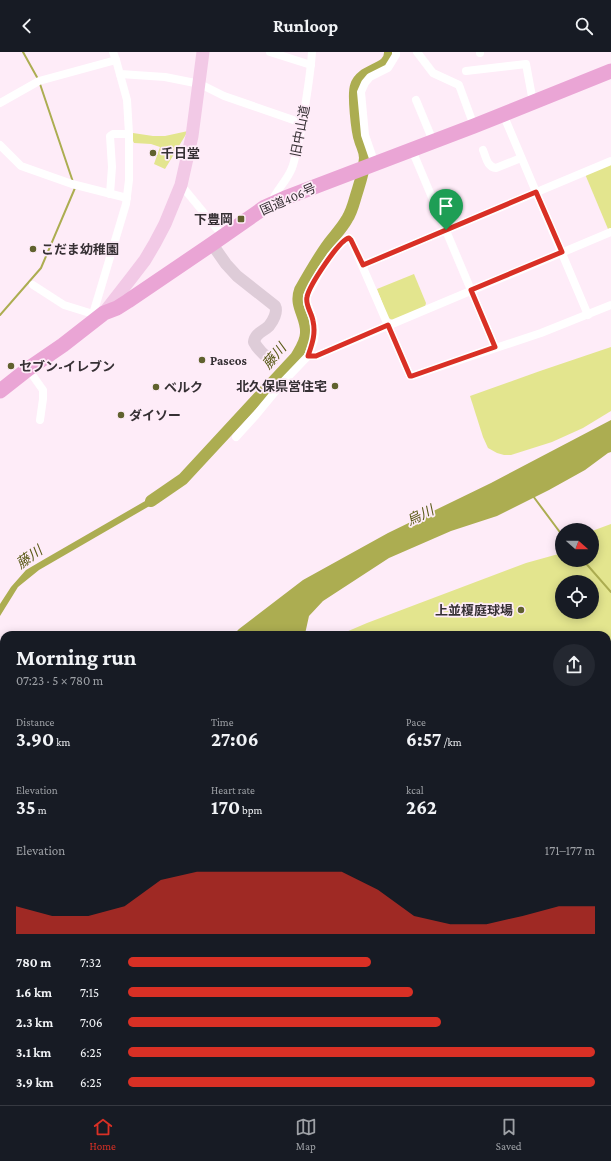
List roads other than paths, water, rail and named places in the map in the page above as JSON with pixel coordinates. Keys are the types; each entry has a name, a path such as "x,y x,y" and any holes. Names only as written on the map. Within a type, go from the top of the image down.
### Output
{"highway":[{"name":"国道406号","path":"2,386 64,345 98,315 117,308 128,301 218,240 243,221 271,204 474,126 611,71"}],"main road":[{"path":"98,315 145,260 165,224 181,185 192,136 204,52"}],"street":[{"path":"33,285 64,305 98,315 127,198 129,180 127,100 113,52"},
{"path":"270,52 311,65"},
{"name":"旧中山道","path":"271,204 272,200 292,170 302,123 312,52"},
{"path":"367,167 361,92 365,83 370,77 388,68 396,55 396,52"},
{"path":"417,52 433,73 459,85 474,126"},
{"path":"0,103 39,81 116,60"},
{"path":"466,71 526,64 533,102"},
{"path":"120,74 165,77 200,84 224,96 302,123"},
{"path":"416,100 433,141"},
{"path":"503,114 588,315"},
{"path":"110,194 112,167 110,136 113,134 129,134"},
{"path":"0,145 21,166 72,184 127,198"},
{"path":"412,150 495,347"},
{"path":"483,150 489,165 492,168 496,168 521,158"},
{"path":"363,265 611,161"},
{"path":"181,185 218,240 222,258 237,276 277,309 270,325 257,334 254,339 254,342 261,352 272,361"},
{"path":"308,356 316,356 611,232"},
{"path":"236,437 284,381 308,356 314,340 315,331 307,303 307,296 321,270 337,248 346,239 349,238 351,240 363,265 410,376 541,333 611,305"},
{"path":"28,369 43,390 40,420"}],"waterway":[{"path":"23,52 38,79"},
{"name":"藤川","path":"151,501 183,479 296,357 302,346 306,336 306,327 299,301 300,290 321,254 351,212 364,169 365,156 359,136 356,113 356,86 359,80 369,72 386,63 390,52"},
{"path":"40,84 73,182"},
{"path":"0,315 41,268 75,188"},
{"path":"533,496 555,526"},
{"path":"589,567 611,592"}],"place":[{"name":"千日堂","path":"153,153"},
{"name":"下豊岡","path":"241,219"},
{"name":"こだま幼稚園","path":"33,249"},
{"name":"Paseos","path":"202,360"},
{"name":"セブン-イレブン","path":"11,366"},
{"name":"北久保県営住宅","path":"335,386"},
{"name":"ベルク","path":"156,387"},
{"name":"ダイソー","path":"121,415"},
{"name":"上並榎庭球場","path":"521,610"}],"water label":[{"name":"烏川","path":"420,515"}]}
